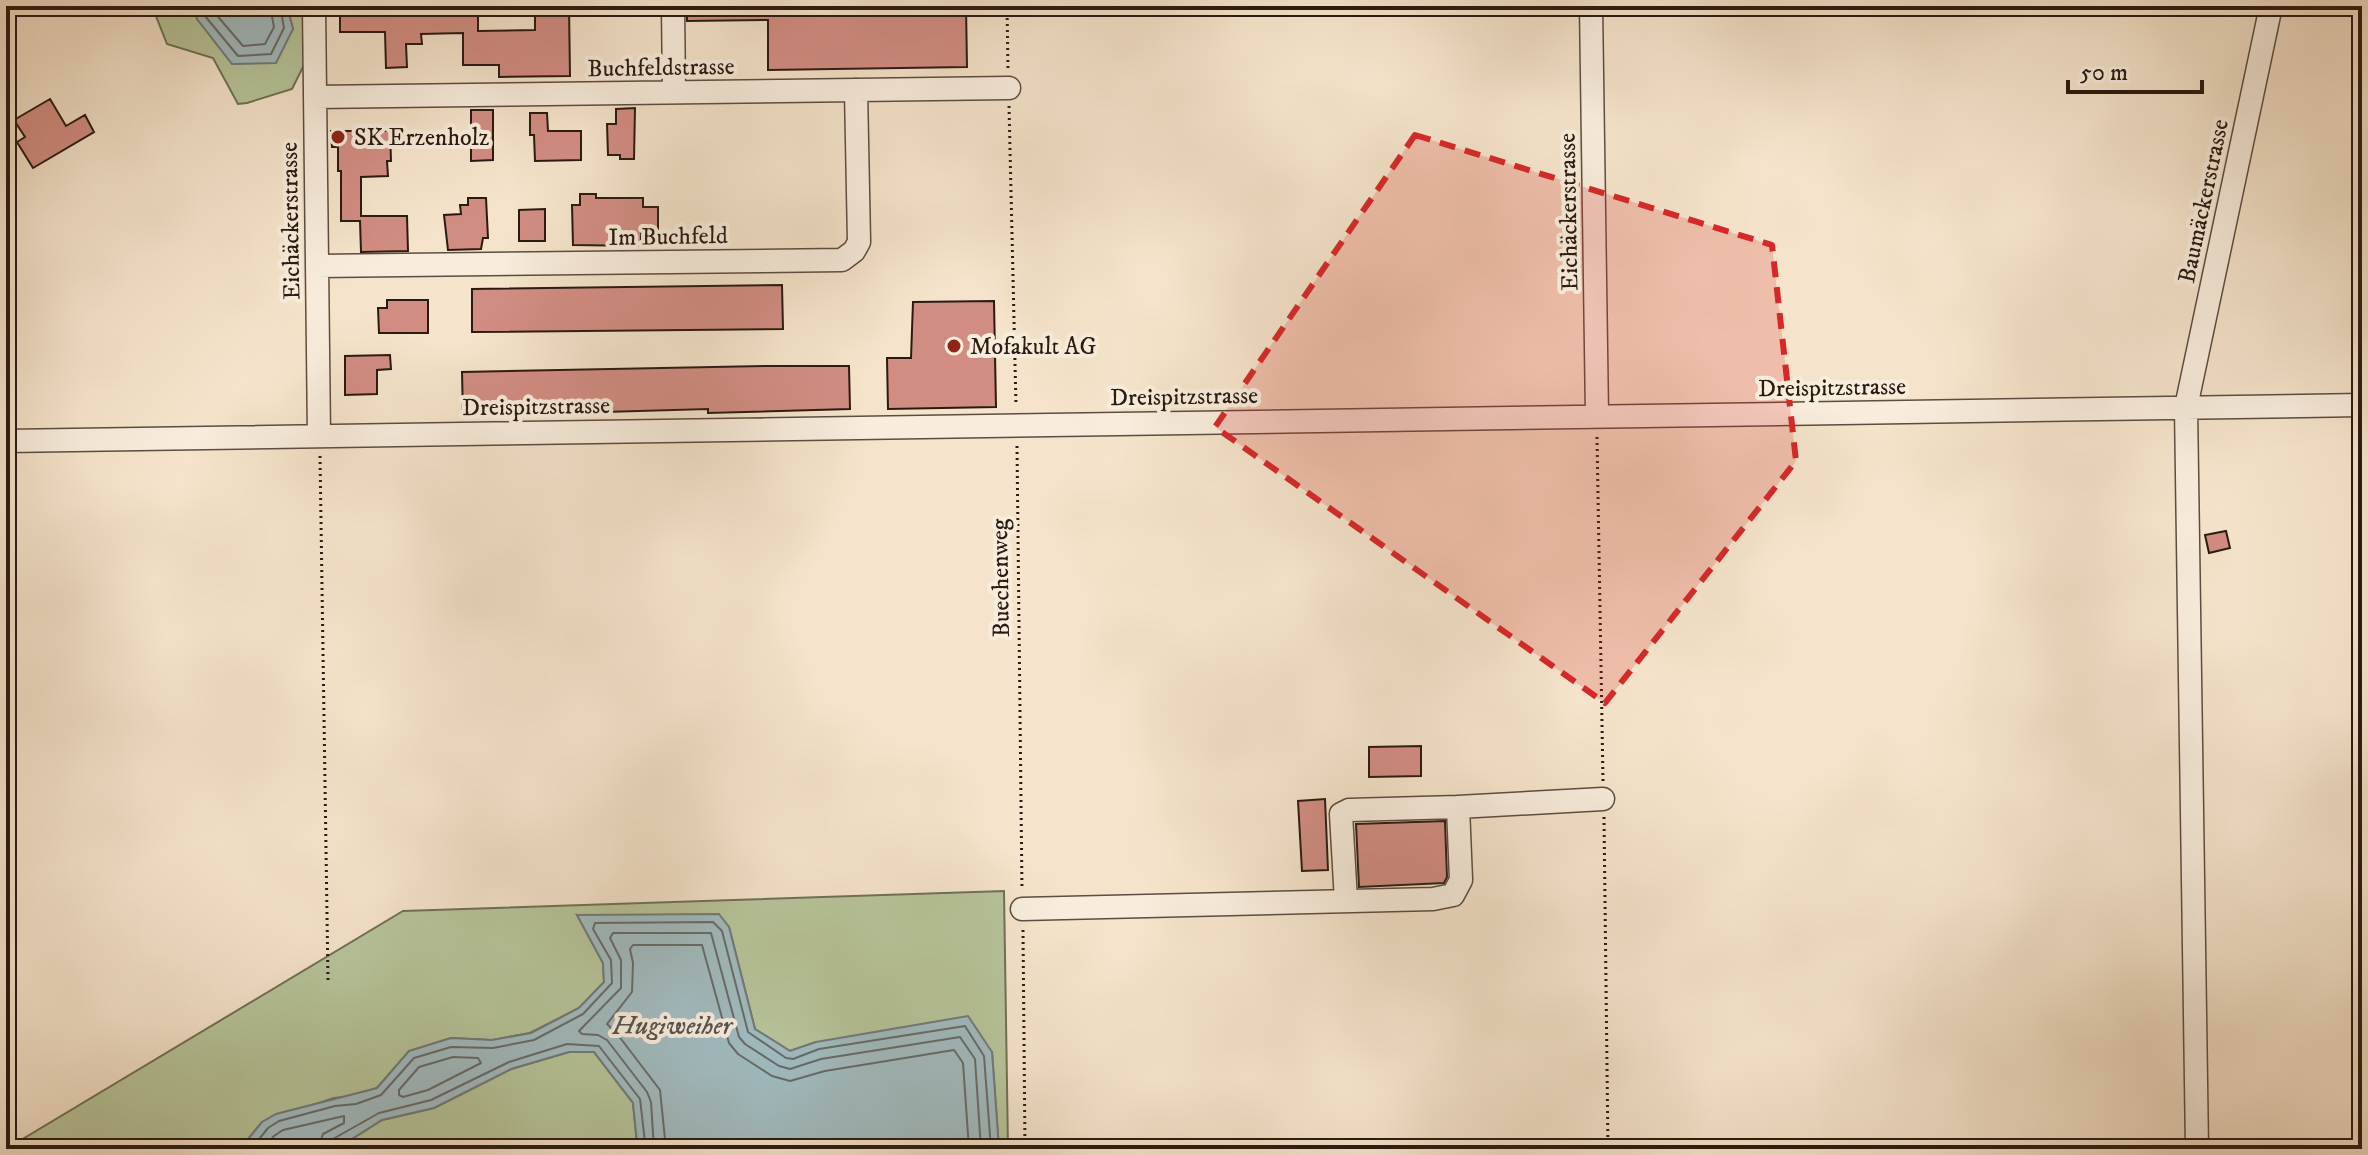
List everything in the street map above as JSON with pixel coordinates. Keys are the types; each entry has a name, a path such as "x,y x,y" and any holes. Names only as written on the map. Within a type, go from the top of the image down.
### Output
{"street":[{"name":"Eichäckerstrasse","path":"314,6 319,436"},
{"path":"673,6 674,92"},
{"name":"Eichäckerstrasse","path":"1591,6 1597,416"},
{"name":"Baumäckerstrasse","path":"2197,1149 2186,407 2271,6"},
{"name":"Buchfeldstrasse","path":"315,97 1009,88"},
{"name":"Im Buchfeld","path":"317,266 842,260 854,251 859,242 856,90"},
{"name":"Dreispitzstrasse","path":"6,441 2362,405"},
{"path":"1346,901 1341,814 1349,810 1603,799"},
{"path":"1022,909 1433,899 1453,895 1461,880 1458,807"}],"path":[{"name":"Buechenweg","path":"1007,6 1016,425 1025,1149"},
{"path":"319,436 328,980"}],"highlighted area":[{"path":"1415,135 1772,245 1796,461 1605,703 1215,427"}],"green space":[{"path":"152,6 195,6 197,19 293,29 287,6 303,6 305,63 292,89 238,104 213,58 167,44"},
{"path":"1004,891 1008,1149 999,1149 992,1052 816,1042 790,1051 755,1029 729,927 577,915 603,963 604,982 579,1008 530,1033 492,1040 451,1038 409,1051 377,1088 354,1096 334,1098 262,1122 240,1149 6,1149 403,911"},
{"path":"569,1052 594,1052 633,1103 637,1144 634,1149 327,1149 347,1142 382,1120 434,1108 511,1069"}],"water":[{"path":"195,6 287,6 293,29 276,63 232,64 197,19"},
{"name":"Hugiweiher","path":"719,914 729,927 755,1029 790,1051 816,1042 968,1016 992,1052 999,1149 634,1149 637,1143 633,1103 594,1052 569,1052 511,1069 434,1108 382,1120 347,1142 327,1149 240,1149 262,1122 276,1114 377,1088 409,1051 451,1038 492,1040 531,1033 579,1008 604,982 603,963 577,915"}],"building":[{"path":"340,6 478,8 478,31 535,30 535,6 569,6 570,76 499,77 499,65 463,65 463,33 421,34 422,44 406,44 407,67 386,68 385,32 340,32"},
{"path":"687,6 966,6 967,67 768,70 768,20 687,21"},
{"path":"50,99 66,126 85,115 94,132 33,168 17,142 25,137 14,120"},
{"path":"635,108 634,159 608,155 607,124 616,124 616,109"},
{"path":"471,110 493,110 493,160 471,161"},
{"path":"530,113 547,113 548,131 581,131 581,160 535,161"},
{"path":"331,131 390,131 388,176 361,177 361,216 407,216 408,251 361,252 360,221 341,221 341,171 338,171 338,147 332,147"},
{"path":"580,194 596,194 596,198 643,198 643,207 658,207 658,233 641,233 641,246 573,245 572,205 580,205"},
{"path":"468,198 486,198 488,238 483,238 481,249 448,250 444,215 461,214 460,205 468,205"},
{"path":"545,209 545,241 519,241 519,210"},
{"path":"782,285 783,329 472,332 472,289"},
{"path":"387,300 428,300 428,333 379,333 378,308 387,308"},
{"name":"Mofakult AG","path":"994,301 996,407 888,409 887,358 911,358 913,302"},
{"path":"390,355 391,369 377,370 377,394 345,395 345,356"},
{"path":"849,366 850,409 708,413 708,409 463,416 462,372"},
{"path":"2226,531 2230,548 2209,553 2205,535"},
{"path":"1421,746 1421,776 1369,777 1369,747"},
{"path":"1325,799 1328,870 1302,871 1298,801"},
{"path":"1445,821 1447,877 1444,883 1359,887 1356,824"}],"place":[{"name":"SK Erzenholz","path":"338,137"},
{"name":"Mofakult AG","path":"954,346"}]}
